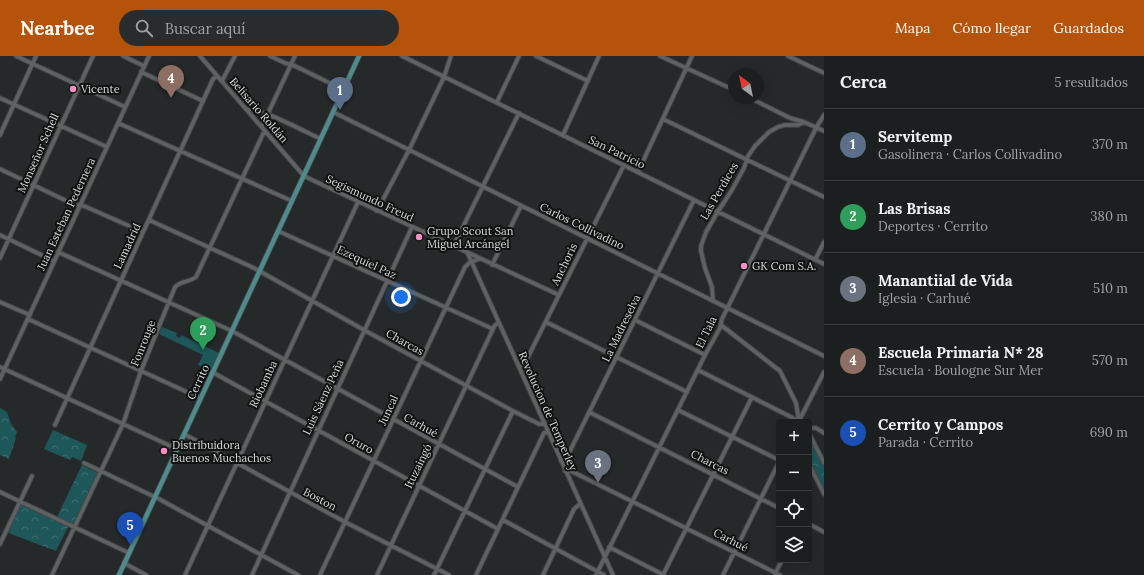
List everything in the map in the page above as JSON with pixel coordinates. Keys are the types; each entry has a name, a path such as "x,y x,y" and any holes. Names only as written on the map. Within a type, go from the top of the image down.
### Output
{"main road":[{"name":"Cerrito","path":"119,575 359,56"}],"street":[{"path":"16,56 125,106"},
{"path":"0,135 36,56"},
{"name":"Monseñor Schell","path":"0,258 92,56"},
{"path":"123,56 144,66"},
{"name":"Juan Esteban Pedernera","path":"0,379 149,56"},
{"name":"Belisario Roldán","path":"200,56 304,176"},
{"path":"222,81 235,56"},
{"path":"270,56 344,90"},
{"path":"262,126 266,114 295,56"},
{"name":"San Patricio","path":"402,56 824,264"},
{"path":"377,211 409,150 444,77 451,56"},
{"path":"497,102 519,56"},
{"path":"536,56 588,81"},
{"path":"563,135 599,56"},
{"path":"660,56 728,87"},
{"path":"638,172 692,56"},
{"path":"788,56 824,73"},
{"path":"141,72 203,101"},
{"name":"Lamadrid","path":"55,425 203,101 213,80 217,76"},
{"path":"0,98 107,147"},
{"path":"762,104 790,118 804,122 824,131"},
{"path":"246,108 251,108 266,114 321,139"},
{"name":"Carlos Collivadino","path":"333,112 824,356"},
{"path":"453,247 519,113"},
{"name":"El Tala","path":"597,573 698,370 704,355 721,325 722,319 816,128 824,115"},
{"path":"663,119 824,197"},
{"name":"Las Perdices","path":"713,301 712,287 705,268 701,248 706,232 732,190 744,168 749,153 755,146 769,132 782,126 804,122"},
{"path":"118,123 292,201"},
{"name":"Fonrouge","path":"52,575 123,424 141,371 177,285 196,276 263,134 266,132"},
{"name":"Anchoris","path":"519,367 525,363 624,165"},
{"path":"0,169 76,205 81,205 143,232"},
{"name":"Segismundo Freud","path":"304,176 559,296"},
{"name":"La Madreselva","path":"561,461 566,457 589,412 694,200"},
{"name":"Riobamba","path":"185,575 358,202"},
{"path":"492,265 521,206"},
{"name":"Charcas","path":"149,220 259,271 466,386 539,424 544,424"},
{"name":"Luis Sáenz Peña","path":"252,575 412,227"},
{"name":"Ezequiel Paz","path":"278,231 493,329"},
{"path":"0,235 54,261"},
{"path":"815,260 824,242"},
{"name":"Carhué","path":"58,252 232,331 518,487"},
{"name":"Revolucion de Temperley","path":"468,254 613,575"},
{"path":"471,262 479,259"},
{"name":"Juncal","path":"320,575 465,267 471,262"},
{"path":"0,302 90,348 200,398"},
{"path":"635,320 704,355"},
{"path":"546,322 687,392"},
{"name":"Ituzaingó","path":"377,575 493,329 495,325 499,323"},
{"path":"721,325 780,372 796,403 799,419"},
{"path":"0,367 177,449"},
{"path":"698,370 797,419"},
{"name":"Oruro","path":"212,372 498,529"},
{"path":"800,419 824,372"},
{"path":"609,547 664,575 752,397"},
{"path":"678,410 776,459"},
{"path":"434,575 513,411"},
{"name":"Charcas","path":"589,412 776,506"},
{"path":"812,428 816,428 824,432"},
{"path":"476,575 544,433 548,432"},
{"name":"Boston","path":"184,434 236,464 345,522 450,575"},
{"path":"812,439 824,463"},
{"path":"84,463 208,525 298,575"},
{"path":"723,575 776,467"},
{"path":"812,470 824,494"},
{"name":"Carhué","path":"565,471 571,471 777,574"},
{"path":"0,544 32,476"},
{"path":"0,492 129,553"},
{"path":"543,575 574,509 580,504"},
{"path":"503,520 597,573 604,575"},
{"path":"812,526 824,532"},
{"path":"124,563 146,575"},
{"path":"777,574 781,563"}],"green space":[{"path":"162,327 177,333 176,336 180,338 181,335 219,353 211,370 198,365 203,355 159,334"},
{"path":"0,408 7,412 11,424 17,432 9,459 0,455"},
{"path":"53,430 87,445 81,461 72,457 70,460 44,449"},
{"path":"812,441 824,466 824,490 812,465"},
{"path":"82,465 98,473 73,525 57,517"},
{"path":"20,502 69,525 56,551 6,532"}],"place":[{"name":"Vicente","path":"73,89"},
{"name":"Escuela Primaria N* 28","path":"171,98"},
{"name":"Servitemp","path":"340,110"},
{"name":"Grupo Scout San Miguel Arcángel","path":"419,237"},
{"name":"GK Com S.A.","path":"744,266"},
{"name":"Las Brisas","path":"203,350"},
{"name":"Distribuidora Buenos Muchachos","path":"164,451"},
{"name":"Manantiial de Vida","path":"598,483"},
{"name":"Cerrito y Campos","path":"130,545"}]}
